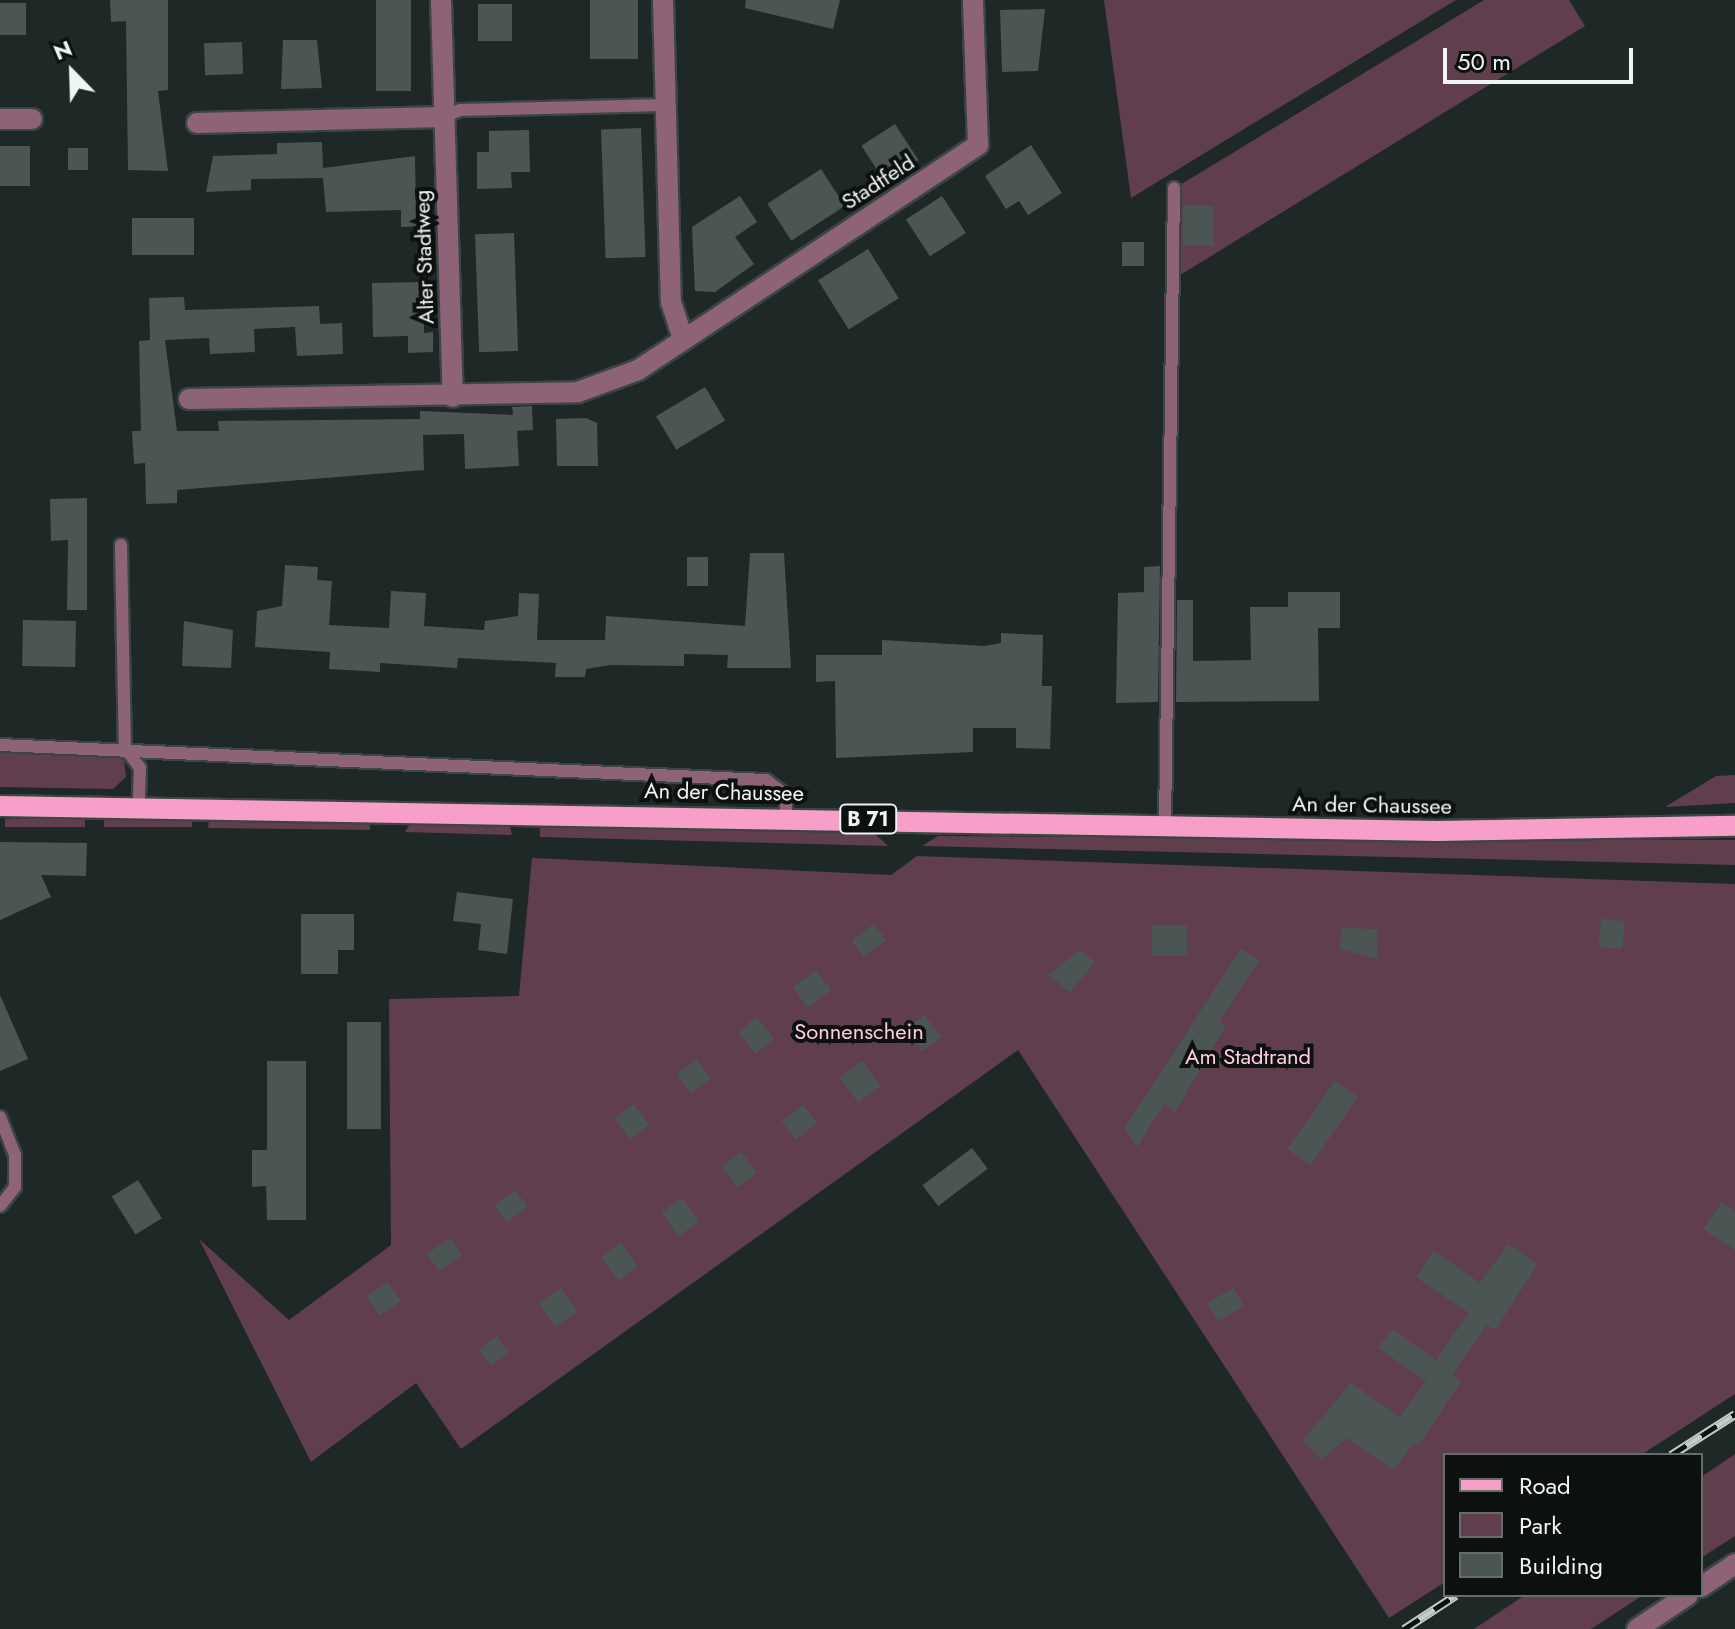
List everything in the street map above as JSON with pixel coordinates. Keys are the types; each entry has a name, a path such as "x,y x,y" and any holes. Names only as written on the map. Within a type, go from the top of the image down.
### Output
{"main road":[{"name":"An der Chaussee","path":"0,806 139,805 1165,826 1735,826"}],"street":[{"name":"Alter Stadtweg","path":"441,0 453,397"},
{"path":"663,0 671,302 683,339"},
{"name":"Stadtfeld","path":"453,397 609,383 683,339 978,145 973,0"},
{"path":"197,123 443,117"},
{"path":"0,119 32,119"},
{"path":"189,399 453,397"},
{"path":"1703,1586 1735,1564"},
{"path":"1637,1629 1685,1597"}],"lane":[{"path":"443,117 460,110 665,105"},
{"path":"1165,826 1174,188"},
{"path":"121,545 125,748 140,768 139,805"},
{"path":"0,745 125,748 766,780 786,795 786,818"},
{"path":"0,1117 15,1171 15,1187 0,1206"}],"green space":[{"path":"1104,0 1456,0 1131,198"},
{"path":"1484,0 1569,0 1585,26 1177,277 1180,185"},
{"path":"0,751 98,753 124,760 126,777 113,789 0,787"},
{"path":"1735,775 1735,803 1665,807 1716,776"},
{"path":"5,819 85,819 85,827 5,827"},
{"path":"104,820 192,820 192,827 104,827"},
{"path":"209,821 370,824 370,830 208,828"},
{"path":"410,824 510,826 512,835 405,832"},
{"path":"540,826 874,833 888,846 540,837"},
{"path":"938,836 1735,840 1735,865 922,846"},
{"path":"917,856 1735,884 1735,1394 1644,1453 1443,1453 1443,1583 1389,1618 1018,1050 461,1449 416,1383 311,1462 199,1239 289,1320 391,1245 389,999 519,996 532,858 891,875"},
{"path":"1735,1454 1735,1536 1703,1557 1703,1476"},
{"path":"1522,1597 1640,1597 1591,1629 1474,1629"}],"building":[{"path":"110,0 168,0 168,90 158,91 168,171 128,170 126,21 111,22"},
{"path":"376,0 411,0 411,91 376,91"},
{"path":"590,0 638,0 638,59 590,59"},
{"path":"746,0 840,0 833,29 745,8"},
{"path":"0,3 26,3 26,35 0,35"},
{"path":"478,4 512,4 512,41 478,41"},
{"path":"1045,9 1038,71 1002,72 1000,10"},
{"path":"283,40 317,40 322,88 281,89"},
{"path":"242,42 243,74 205,75 204,43"},
{"path":"895,124 918,160 885,182 861,146"},
{"path":"641,128 646,257 606,258 601,129"},
{"path":"529,130 530,172 511,172 512,188 477,189 477,152 489,152 489,131"},
{"path":"322,142 323,168 415,156 416,207 425,206 425,226 401,227 401,210 326,212 323,178 251,179 251,190 206,192 213,156 277,154 277,143"},
{"path":"1031,145 1062,193 1028,215 1019,201 1006,209 985,176"},
{"path":"0,146 30,146 30,186 0,186"},
{"path":"68,148 88,148 88,170 68,170"},
{"path":"821,169 845,206 791,241 767,204"},
{"path":"740,196 757,222 735,237 754,264 715,292 695,291 692,227"},
{"path":"942,196 966,233 930,256 906,219"},
{"path":"1183,206 1214,206 1214,246 1183,246"},
{"path":"132,218 194,218 194,255 132,255"},
{"path":"514,233 518,351 479,352 475,234"},
{"path":"1122,242 1144,242 1144,266 1122,266"},
{"path":"868,249 899,298 849,329 818,280"},
{"path":"423,282 424,333 433,332 433,352 408,353 408,336 373,337 372,283"},
{"path":"184,297 185,310 319,306 320,324 342,323 343,354 297,356 295,327 254,329 255,352 210,354 209,338 165,340 177,431 219,431 218,421 420,419 420,411 513,415 512,407 532,406 533,430 517,431 519,466 465,469 464,434 423,435 424,470 177,490 177,503 146,504 145,463 134,464 132,431 141,431 139,341 150,340 149,298"},
{"path":"705,387 725,420 676,450 656,416"},
{"path":"586,418 597,423 598,466 557,466 556,419"},
{"path":"87,498 87,610 67,610 68,540 51,541 50,499"},
{"path":"750,553 784,553 791,668 727,668 728,655 684,654 684,666 610,665 586,669 585,677 555,677 556,663 458,658 457,668 380,663 380,672 329,669 330,652 255,647 257,611 282,606 285,565 318,567 317,580 332,581 329,625 389,628 391,591 426,593 424,626 484,630 485,621 518,616 519,593 539,594 537,640 605,640 606,616 745,626"},
{"path":"687,557 708,557 708,586 687,586"},
{"path":"1160,566 1158,702 1116,703 1118,593 1144,592 1144,567"},
{"path":"1288,592 1340,592 1340,628 1318,628 1319,701 1176,702 1177,600 1193,600 1193,661 1251,660 1250,607 1288,607"},
{"path":"23,620 76,621 75,667 22,666"},
{"path":"184,621 233,630 231,668 182,666"},
{"path":"1001,633 1043,635 1042,686 1052,686 1050,749 1016,748 1016,728 973,728 973,752 836,758 835,681 816,682 816,655 882,655 882,640 984,646 1001,643"},
{"path":"0,842 87,843 86,876 41,875 51,897 0,920"},
{"path":"457,892 513,899 507,954 478,950 481,924 453,921"},
{"path":"301,914 354,914 354,950 338,950 338,974 301,974"},
{"path":"1601,919 1625,921 1622,949 1599,947"},
{"path":"874,924 886,940 864,957 852,941"},
{"path":"1152,926 1187,926 1187,956 1152,956"},
{"path":"1341,928 1378,929 1377,959 1340,949"},
{"path":"1241,949 1259,960 1219,1022 1226,1026 1175,1112 1164,1104 1137,1147 1124,1129"},
{"path":"1080,950 1095,962 1070,992 1048,975"},
{"path":"816,970 831,990 808,1007 793,987"},
{"path":"0,995 28,1059 0,1071"},
{"path":"924,1015 941,1037 922,1052 905,1030"},
{"path":"757,1017 774,1039 755,1054 738,1032"},
{"path":"347,1022 381,1022 381,1129 347,1129"},
{"path":"696,1059 711,1078 691,1093 676,1074"},
{"path":"267,1061 306,1061 306,1220 267,1220 266,1186 252,1187 252,1150 267,1150"},
{"path":"862,1061 881,1086 858,1103 840,1078"},
{"path":"1335,1081 1358,1097 1310,1165 1287,1149"},
{"path":"634,1104 649,1125 630,1139 615,1118"},
{"path":"803,1105 817,1123 796,1140 782,1122"},
{"path":"972,1148 988,1169 938,1206 922,1185"},
{"path":"741,1152 757,1173 737,1187 722,1166"},
{"path":"138,1180 162,1218 136,1235 112,1196"},
{"path":"515,1190 528,1207 507,1222 494,1206"},
{"path":"682,1198 699,1221 679,1236 662,1213"},
{"path":"1722,1202 1735,1211 1735,1250 1703,1229"},
{"path":"450,1238 462,1255 439,1271 427,1254"},
{"path":"621,1243 638,1266 619,1281 602,1257"},
{"path":"1508,1244 1538,1264 1495,1330 1487,1325 1452,1375 1461,1381 1419,1445 1414,1442 1394,1470 1346,1438 1322,1460 1303,1440 1351,1383 1400,1417 1426,1381 1378,1348 1392,1329 1436,1360 1469,1313 1416,1277 1434,1251 1480,1283"},
{"path":"388,1282 401,1301 379,1316 366,1297"},
{"path":"561,1288 578,1312 556,1327 539,1303"},
{"path":"1233,1288 1244,1306 1218,1321 1207,1303"},
{"path":"497,1336 509,1352 491,1366 479,1350"}],"railway":[{"path":"1674,1453 1735,1414"},
{"path":"1404,1629 1453,1597"}],"park label":[{"name":"Sonnenschein","path":"859,1032"},
{"name":"Am Stadtrand","path":"1248,1057"}]}
